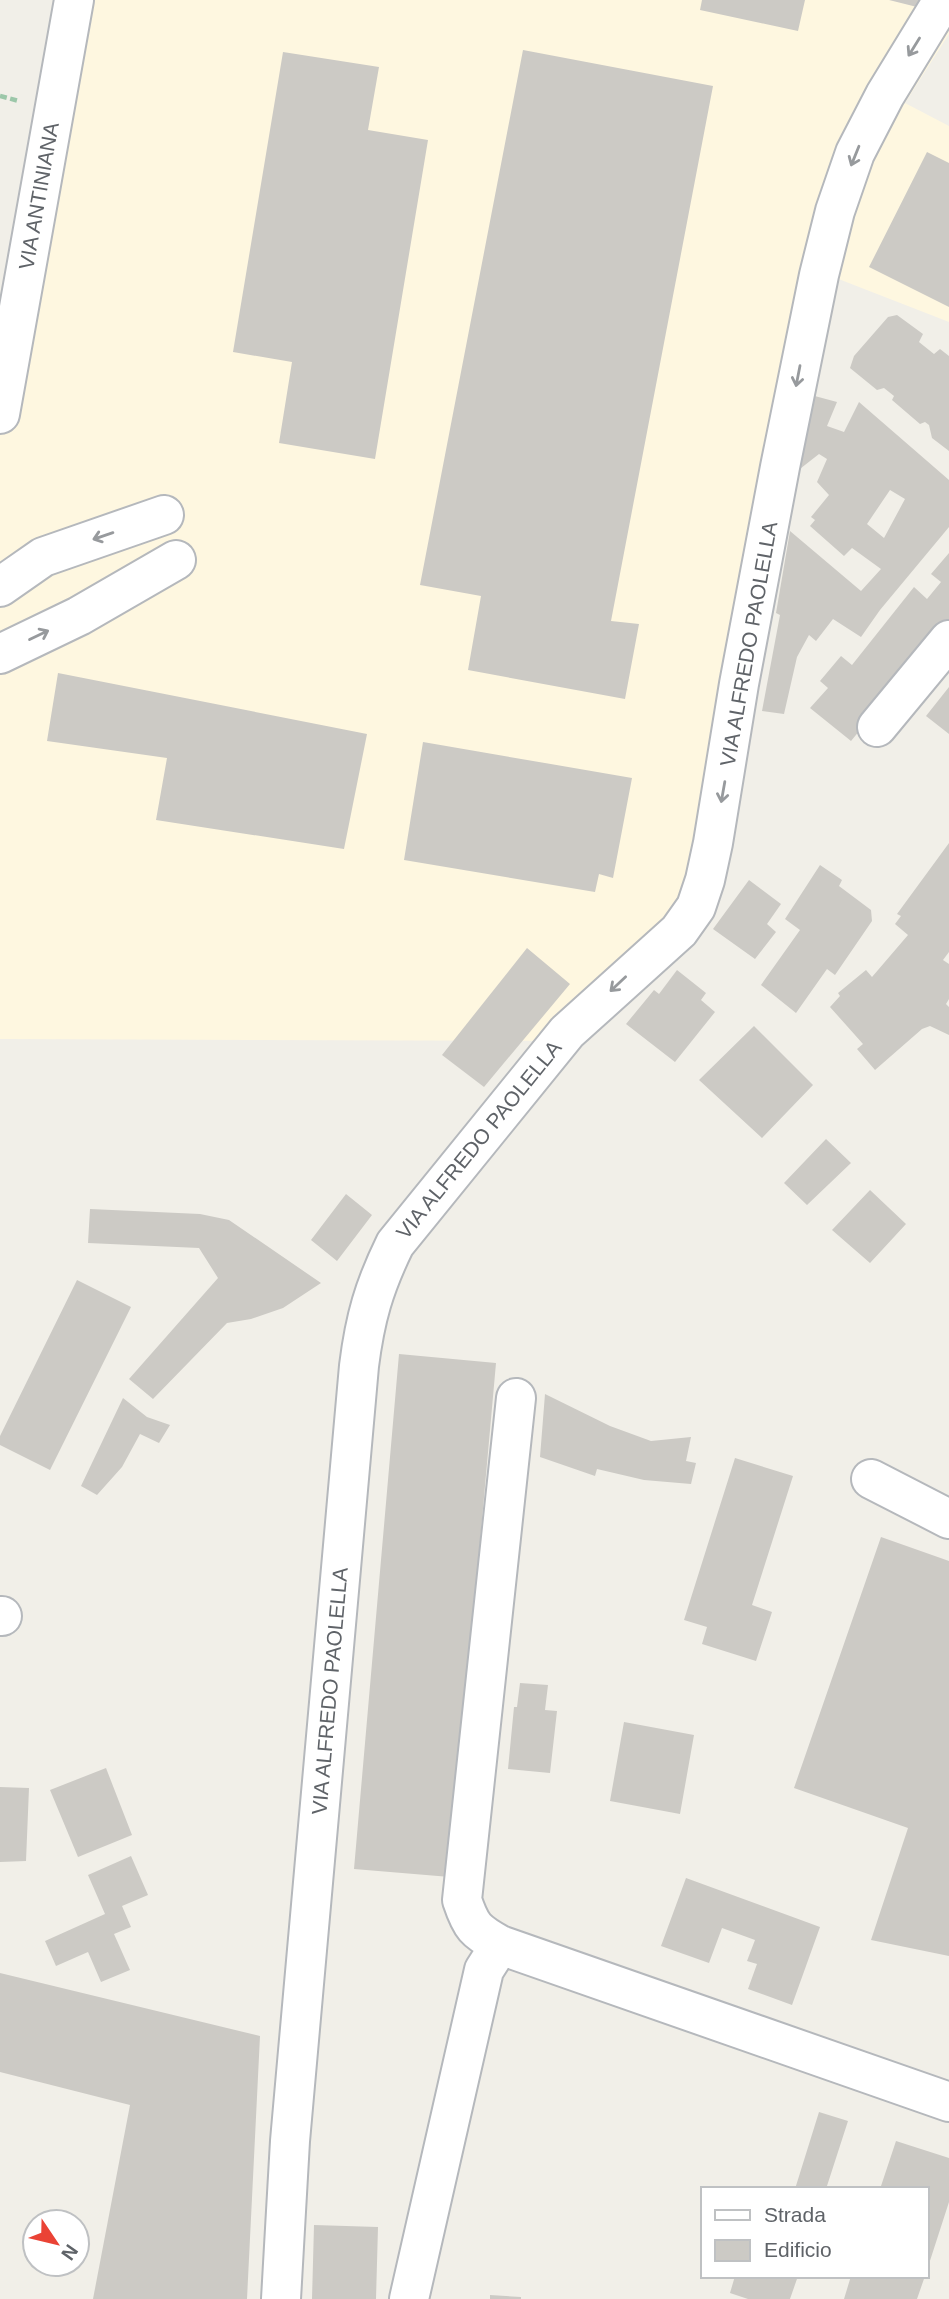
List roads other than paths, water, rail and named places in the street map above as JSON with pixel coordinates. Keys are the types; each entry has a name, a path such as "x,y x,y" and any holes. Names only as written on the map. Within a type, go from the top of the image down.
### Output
{"street":[{"name":"VIA ANTINIANA","path":"1,399 74,0"},
{"name":"VIA ALFREDO PAOLELLA","path":"281,2299 290,2141 365,1323 377,1282 395,1244 568,1032 679,931 696,907 705,880 723,792 739,684 819,275 835,211 855,153 885,95 943,0"},
{"path":"0,587 43,558 164,515"},
{"path":"0,654 79,616 176,559"},
{"path":"877,727 949,640"},
{"path":"516,1398 462,1900 468,1918 478,1933 500,1945 949,2102"},
{"path":"871,1479 949,1519"},
{"path":"410,2299 484,1970 500,1945"}]}
